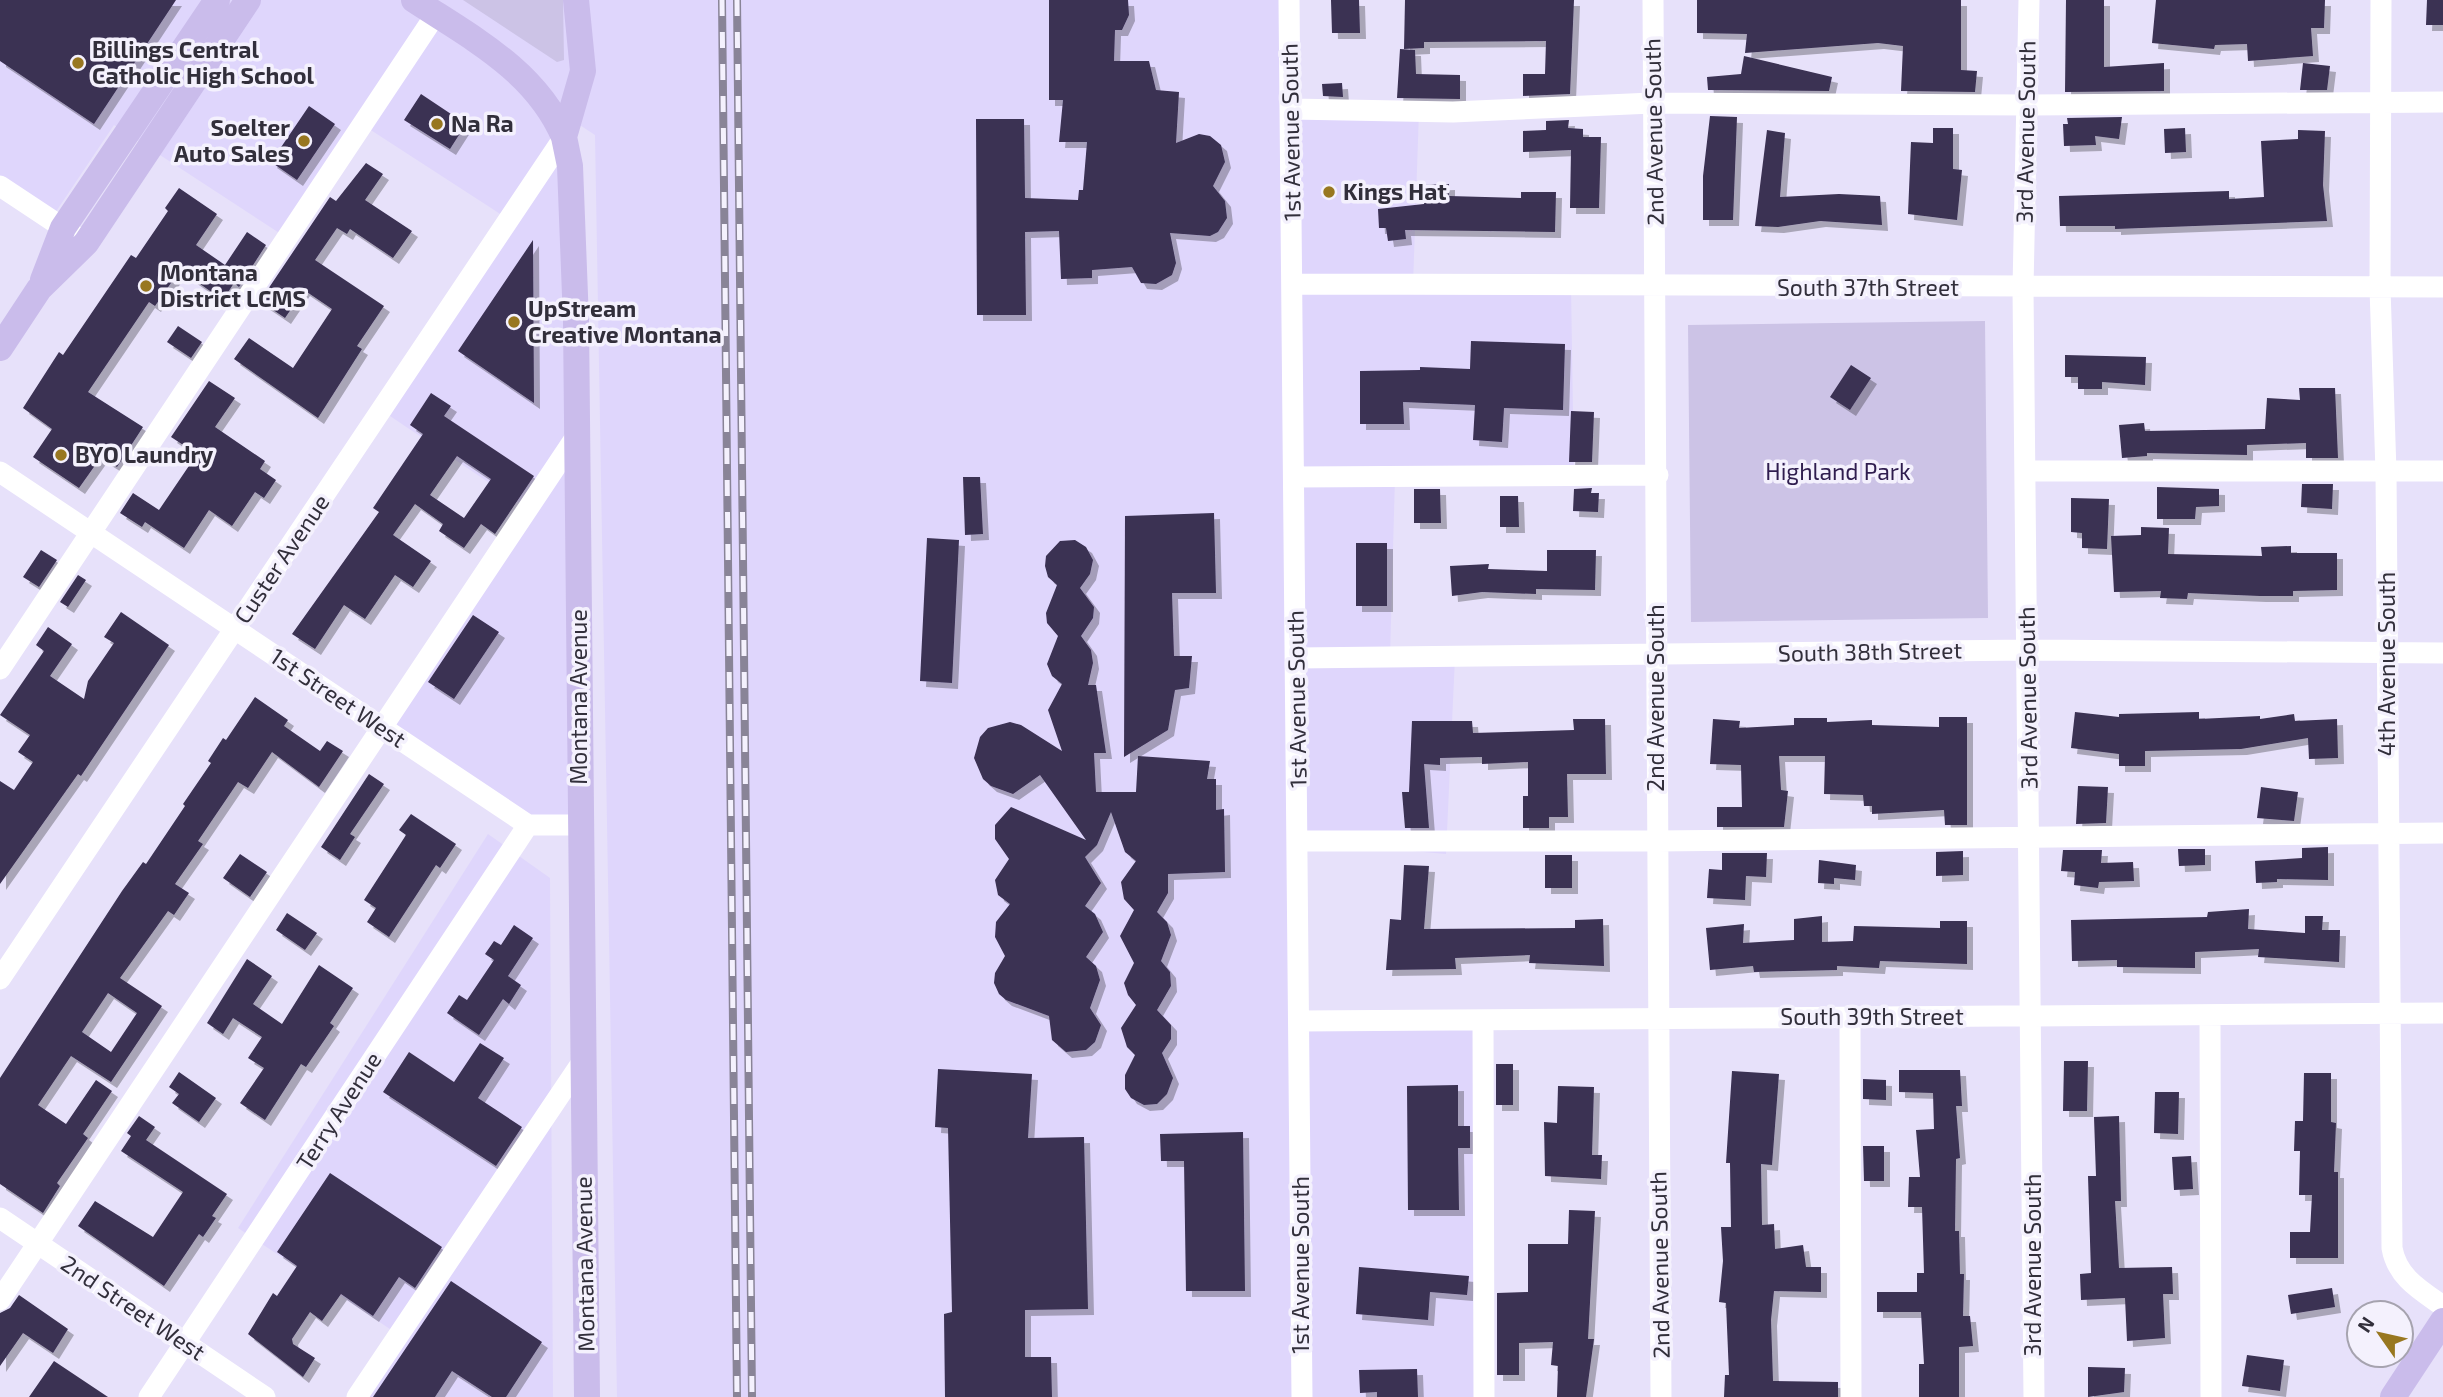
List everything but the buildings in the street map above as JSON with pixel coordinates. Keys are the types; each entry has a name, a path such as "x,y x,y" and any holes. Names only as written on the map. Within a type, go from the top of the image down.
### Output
{"main road":[{"path":"40,289 63,228 217,0"},
{"path":"0,348 40,289 86,243 248,0"},
{"name":"Montana Avenue","path":"576,0 583,71 564,137 570,166 574,233 578,435 579,825 587,1397"},
{"path":"425,7 518,72 540,95 564,137"},
{"path":"2393,1397 2443,1321"}],"street":[{"name":"1st Avenue South","path":"1289,0 1301,1021 1302,1397"},
{"name":"2nd Avenue South","path":"1653,0 1652,103 1657,287 1655,655 1661,1397"},
{"name":"3rd Avenue South","path":"2029,0 2023,288 2034,1397"},
{"name":"4th Avenue South","path":"2381,0 2380,288 2386,472 2394,1259 2410,1283 2443,1306"},
{"path":"0,669 91,534 425,7"},
{"path":"1291,109 1453,112 1652,103 2027,105 2443,102"},
{"name":"Custer Avenue","path":"0,979 564,137"},
{"path":"0,186 86,243"},
{"name":"South 37th Street","path":"1293,284 2443,288"},
{"path":"0,1300 578,435"},
{"path":"2025,471 2443,471"},
{"name":"1st Street West","path":"0,472 527,825"},
{"path":"1294,477 1658,475"},
{"name":"South 38th Street","path":"1296,658 2028,650 2387,655 2443,653"},
{"path":"527,825 579,825"},
{"name":"Terry Avenue","path":"149,1397 527,825"},
{"path":"1299,841 1657,841 2443,833"},
{"name":"South 39th Street","path":"1301,1021 2443,1013"},
{"path":"2210,1015 2211,1397"},
{"path":"1850,1017 1852,1397"},
{"path":"1483,1020 1484,1397"},
{"path":"357,1397 582,1062"},
{"name":"2nd Street West","path":"0,1218 265,1397"}],"shaded area":[{"path":"0,0 1289,0 1291,109 1419,111 1413,285 1571,287 1574,475 1395,477 1390,657 1455,657 1446,854 1299,841 1301,1020 1483,1020 1485,1397 617,1397 595,135 537,97 564,137 579,825 528,825 383,729 528,509 390,416 508,219 363,125 287,238 114,125 53,216 0,181"},
{"path":"488,834 550,878 553,1397 357,1397 399,1335 238,1228"}],"green space":[{"path":"463,0 563,0 564,60 557,62"},
{"name":"Highland Park","path":"1985,321 1988,618 1691,622 1688,325"}],"railway":[{"path":"722,0 737,1397"},
{"path":"737,0 752,1397"}],"place":[{"name":"Billings Central Catholic High School","path":"78,63"},
{"name":"Na Ra","path":"437,124"},
{"name":"Soelter Auto Sales","path":"304,141"},
{"name":"Kings Hat","path":"1329,192"},
{"name":"Montana District LCMS","path":"146,286"},
{"name":"UpStream Creative Montana","path":"514,322"},
{"name":"BYO Laundry","path":"61,455"}]}
